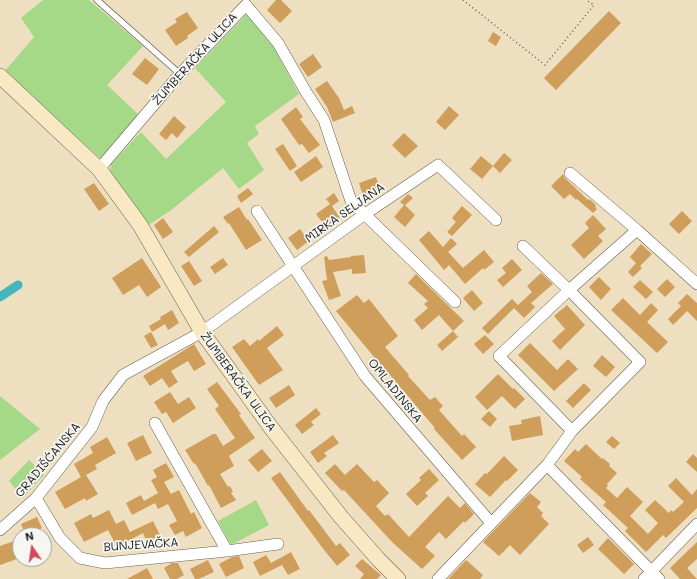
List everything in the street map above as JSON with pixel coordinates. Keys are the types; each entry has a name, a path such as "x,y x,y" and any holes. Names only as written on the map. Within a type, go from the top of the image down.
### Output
{"main road":[{"name":"ŽUMBERAČKA ULICA","path":"0,76 99,169 140,225 202,332 272,429 341,517 398,579"}],"street":[{"name":"ŽUMBERAČKA ULICA","path":"99,169 180,74 246,4 278,43 324,120 351,201 365,214"},
{"name":"MIRKA SELJANA","path":"202,332 365,214 438,164 496,220"},
{"path":"570,173 697,284"},
{"name":"OMLADINSKA","path":"257,211 365,376 491,523"},
{"path":"365,214 455,302"},
{"path":"572,431 499,356 569,290 637,230"},
{"path":"438,579 547,465 572,431 640,362 523,246"},
{"name":"GRADIŠĆANSKA","path":"0,530 36,498 92,427 103,401 123,375 202,332"},
{"path":"155,423 227,551"},
{"path":"547,465 651,577 697,524"},
{"name":"BUNJEVAČKA","path":"36,498 60,538 80,558 105,563 227,551 278,544"}],"lane":[{"path":"97,0 180,74"}],"path":[{"path":"463,0 545,65 594,5 586,0"}],"green space":[{"path":"43,0 89,0 143,46 107,85 139,115 101,159 4,72 34,37 21,18"},
{"path":"247,14 271,42 299,94 255,126 259,134 247,143 264,170 239,189 223,168 170,211 147,226 110,174 111,164 141,132 166,159 226,102 195,68"},
{"path":"0,396 40,429 0,460"},
{"path":"29,460 44,475 23,498 9,481"},
{"path":"256,500 269,525 231,545 218,521"}],"building":[{"path":"276,0 281,0 292,11 280,23 267,10"},
{"path":"609,11 621,23 556,90 544,78"},
{"path":"187,12 198,28 187,36 188,38 176,46 165,30 177,22 175,19"},
{"path":"493,32 501,37 496,46 488,41"},
{"path":"313,54 322,67 308,77 299,64"},
{"path":"145,58 159,69 147,85 132,74"},
{"path":"327,81 339,98 344,110 352,106 355,113 333,122 327,107 315,89"},
{"path":"449,106 459,115 445,130 436,122"},
{"path":"296,107 303,117 300,119 320,145 309,153 302,144 299,145 281,119"},
{"path":"174,116 186,127 177,138 172,133 166,140 159,134"},
{"path":"404,133 418,146 405,158 392,145"},
{"path":"283,144 297,166 290,171 275,149"},
{"path":"504,153 512,160 500,173 493,166"},
{"path":"316,156 323,167 301,182 294,172"},
{"path":"481,156 493,166 482,179 470,169"},
{"path":"563,174 565,178 588,200 589,199 596,205 595,207 597,209 593,213 570,194 564,199 551,186"},
{"path":"376,177 381,193 364,199 359,183"},
{"path":"94,183 109,204 99,211 84,189"},
{"path":"248,188 253,194 241,203 237,196"},
{"path":"334,193 339,201 332,206 340,218 326,227 316,214 330,204 326,199"},
{"path":"408,194 413,198 405,205 415,215 405,227 394,217 404,205 400,202"},
{"path":"462,206 472,215 452,236 447,232 456,222 452,218"},
{"path":"239,207 262,240 246,250 229,223 228,224 223,217"},
{"path":"682,211 692,221 679,234 669,224"},
{"path":"593,215 606,229 598,236 603,241 584,259 571,245 589,228 585,223"},
{"path":"163,218 173,232 163,239 154,225"},
{"path":"214,226 219,232 189,257 184,252"},
{"path":"300,229 309,241 297,250 288,238"},
{"path":"429,231 443,247 451,238 457,244 448,252 463,268 484,250 494,262 484,270 483,268 465,284 449,265 444,270 419,240"},
{"path":"641,244 652,254 640,266 642,268 633,277 628,272 636,263 630,257"},
{"path":"364,255 366,273 352,274 352,269 333,272 341,296 329,300 322,281 327,280 324,257 327,256 329,260"},
{"path":"142,258 161,287 147,297 139,285 123,295 112,278"},
{"path":"223,258 228,265 215,274 210,267"},
{"path":"512,259 522,270 503,287 497,280 506,273 502,268"},
{"path":"189,261 202,281 194,286 181,266"},
{"path":"541,273 553,284 531,303 535,307 524,318 514,308 488,334 482,328 512,299 518,305 532,292 527,286"},
{"path":"416,274 464,321 453,331 439,315 422,330 414,320 428,308 424,304 428,301 408,283"},
{"path":"599,277 611,289 601,300 589,287"},
{"path":"667,279 675,287 665,297 657,289"},
{"path":"640,280 653,292 646,299 633,287"},
{"path":"472,290 483,303 474,311 463,298"},
{"path":"687,294 697,303 697,321 687,311 673,325 668,319 681,306 678,303"},
{"path":"357,295 364,303 369,299 398,336 385,347 409,375 408,376 430,400 435,397 443,406 439,410 462,436 464,434 476,447 462,460 434,429 435,428 336,311"},
{"path":"623,298 640,315 651,303 658,310 647,322 668,342 657,353 611,310"},
{"path":"567,305 585,325 560,350 552,341 565,329 554,316"},
{"path":"172,310 179,323 168,330 165,324 152,332 149,326"},
{"path":"277,326 284,335 267,348 283,370 259,385 232,347 244,339 250,346 258,339 259,341"},
{"path":"453,331 458,337 442,351 437,345"},
{"path":"151,332 158,345 151,348 144,336"},
{"path":"485,335 494,344 483,354 474,344"},
{"path":"530,343 557,370 568,359 578,369 554,391 518,355"},
{"path":"194,344 206,364 194,371 188,361 171,371 178,382 169,388 162,378 150,386 143,376"},
{"path":"602,355 615,367 606,377 593,366"},
{"path":"498,374 525,399 515,409 502,396 487,410 475,397"},
{"path":"217,382 241,414 239,415 255,438 229,456 234,466 220,474 228,487 230,486 233,492 231,493 236,500 221,508 209,485 208,486 195,463 194,464 185,450 213,434 216,434 223,446 235,438 215,409 219,406 207,389"},
{"path":"584,383 591,390 573,408 566,401"},
{"path":"289,385 295,395 276,408 269,398"},
{"path":"170,392 178,404 189,397 196,408 173,423 166,412 162,414 154,402"},
{"path":"316,408 321,414 311,422 314,425 302,434 295,425"},
{"path":"489,411 497,419 490,427 481,419"},
{"path":"540,416 543,435 512,441 509,426 522,424 521,420"},
{"path":"143,435 152,453 136,461 127,443"},
{"path":"333,435 339,443 324,453 327,456 318,463 310,452"},
{"path":"612,436 620,443 614,449 606,442"},
{"path":"107,437 116,453 95,465 97,469 86,475 98,494 86,501 85,498 65,509 55,492 81,477 74,464 93,453 90,447"},
{"path":"586,444 602,459 603,458 610,464 609,466 617,473 607,484 608,486 606,488 617,498 627,487 643,502 630,516 648,534 658,523 645,510 655,500 669,513 671,510 673,512 684,502 668,486 676,478 692,495 697,489 697,508 666,538 663,535 646,552 625,531 628,528 603,505 606,502 580,479 582,477 564,461 575,449 578,452"},
{"path":"262,449 272,461 258,472 248,460"},
{"path":"693,454 697,458 697,472 686,462"},
{"path":"504,456 518,470 490,497 475,484"},
{"path":"166,463 174,477 164,482 171,494 179,490 191,514 194,512 202,528 186,537 183,531 175,535 169,525 177,521 168,504 158,509 155,503 132,515 126,503 141,495 144,501 158,493 151,480 157,477 153,470"},
{"path":"335,464 345,475 357,464 374,482 377,480 389,493 376,506 385,516 388,514 409,537 448,496 460,508 465,503 474,514 465,523 464,521 446,539 439,532 425,547 435,556 422,569 393,543 344,490 342,491 325,473"},
{"path":"429,469 439,480 425,493 428,496 417,506 406,494 421,480 419,478"},
{"path":"280,472 308,511 309,510 336,546 340,543 350,555 337,566 271,478"},
{"path":"530,493 541,502 537,507 543,513 541,516 549,524 520,555 510,545 499,556 483,542"},
{"path":"109,510 116,524 124,520 130,532 153,521 160,535 147,542 143,533 117,547 108,530 84,542 74,523 91,514 93,518"},
{"path":"37,517 42,527 22,527 21,524"},
{"path":"588,537 594,545 583,553 577,545"},
{"path":"608,538 634,564 624,574 598,549"},
{"path":"12,542 12,561 0,565 0,546"},
{"path":"697,542 697,559 687,568 697,579 680,579 670,568"},
{"path":"291,552 300,569 288,575 282,565 260,576 253,562 266,555 271,563"},
{"path":"239,556 244,568 226,577 219,564 232,557"},
{"path":"362,559 381,575 377,579 360,579 364,574 355,566"},
{"path":"208,560 214,572 199,579 195,579 190,569"},
{"path":"466,560 483,575 480,579 448,579"},
{"path":"172,563 178,563 184,575 177,579 170,579 164,568"},
{"path":"147,568 153,579 127,579"}],"waterway":[{"path":"0,297 18,285"}]}
